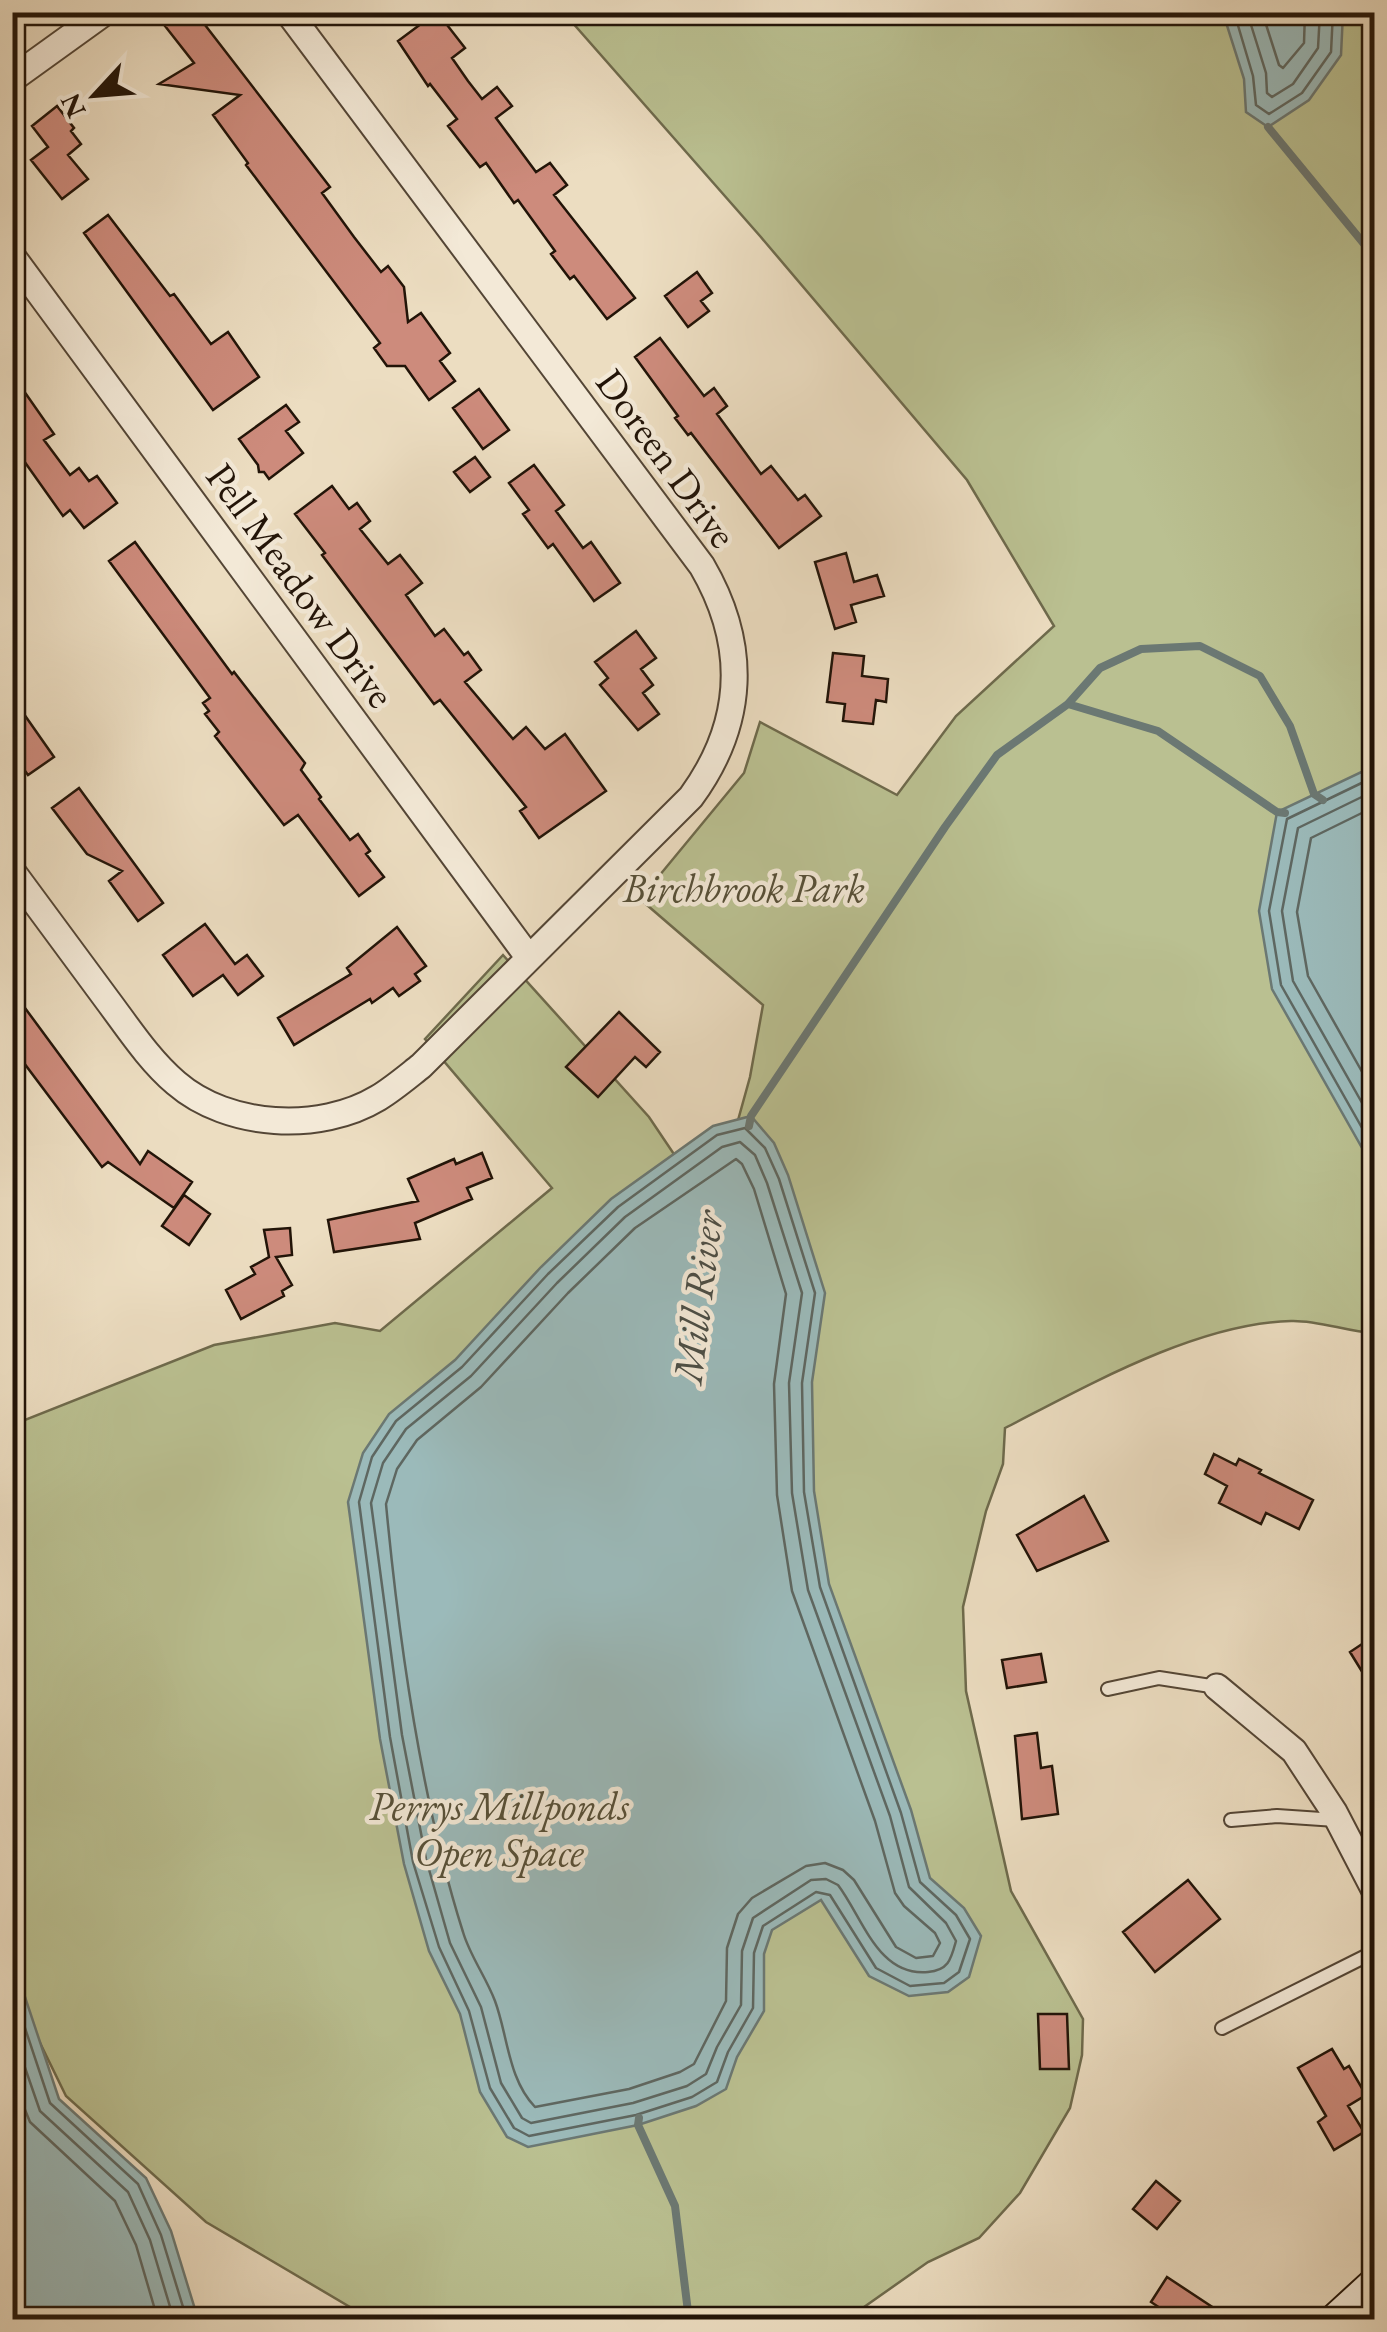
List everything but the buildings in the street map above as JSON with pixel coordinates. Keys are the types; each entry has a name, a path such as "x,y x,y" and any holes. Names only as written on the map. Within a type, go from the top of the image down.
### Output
{"main road":[{"path":"1338,2320 1374,2288"}],"street":[{"path":"12,79 105,12"},
{"name":"Doreen Drive","path":"12,871 163,1070 192,1096 255,1118 306,1120 356,1109 379,1098 421,1066 690,797 708,774 726,732 735,666 728,620 702,566 288,12"},
{"name":"Pell Meadow Drive","path":"12,256 528,958"},
{"path":"1217,1687 1294,1751 1339,1820 1374,1888"}],"lane":[{"path":"1108,1689 1159,1678 1217,1687"},
{"path":"1232,1820 1276,1816 1339,1820"},
{"path":"1222,2028 1374,1952"}],"green space":[{"name":"Perrys Millponds Open Space","path":"564,13 1374,13 1374,1333 1291,1321 1218,1333 1144,1360 1005,1428 1003,1464 986,1511 963,1607 966,1691 1011,1891 1083,2019 1082,2055 1070,2108 1020,2193 979,2238 928,2262 847,2319 372,2320 206,2222 66,2096 40,2043 13,2004 12,1425 214,1345 335,1323 380,1331 552,1188 425,1039 503,955 649,1117 690,1178 725,1167 750,1077 763,1005 640,899 744,773 760,722 897,795 956,716 1054,626 967,480"}],"water":[{"path":"1223,13 1343,13 1341,55 1309,100 1268,127 1246,112 1244,79"},
{"path":"1374,766 1374,1169 1272,989 1259,911 1277,812"},
{"path":"751,1116 774,1143 788,1175 825,1293 812,1382 814,1491 829,1584 911,1810 930,1878 964,1908 981,1936 969,1977 948,1992 909,1996 869,1976 821,1900 772,1930 764,1954 764,2011 737,2057 726,2089 696,2106 638,2125 528,2147 507,2137 480,2092 460,2014 429,1951 404,1864 380,1739 348,1502 363,1453 389,1414 455,1360 611,1199 713,1126"},
{"path":"12,1958 59,2099 146,2178 171,2231 198,2319 13,2319"}],"waterway":[{"path":"1268,127 1374,256"},
{"path":"1068,704 1100,668 1141,649 1200,646 1260,676 1290,726 1314,794 1323,800"},
{"name":"Mill River","path":"749,1126 751,1116 997,755 1068,704 1158,731 1277,812 1285,813"},
{"name":"Mill River","path":"639,2118 638,2125 675,2206 689,2320"}],"park label":[{"name":"Birchbrook Park","path":"744,888"}]}
